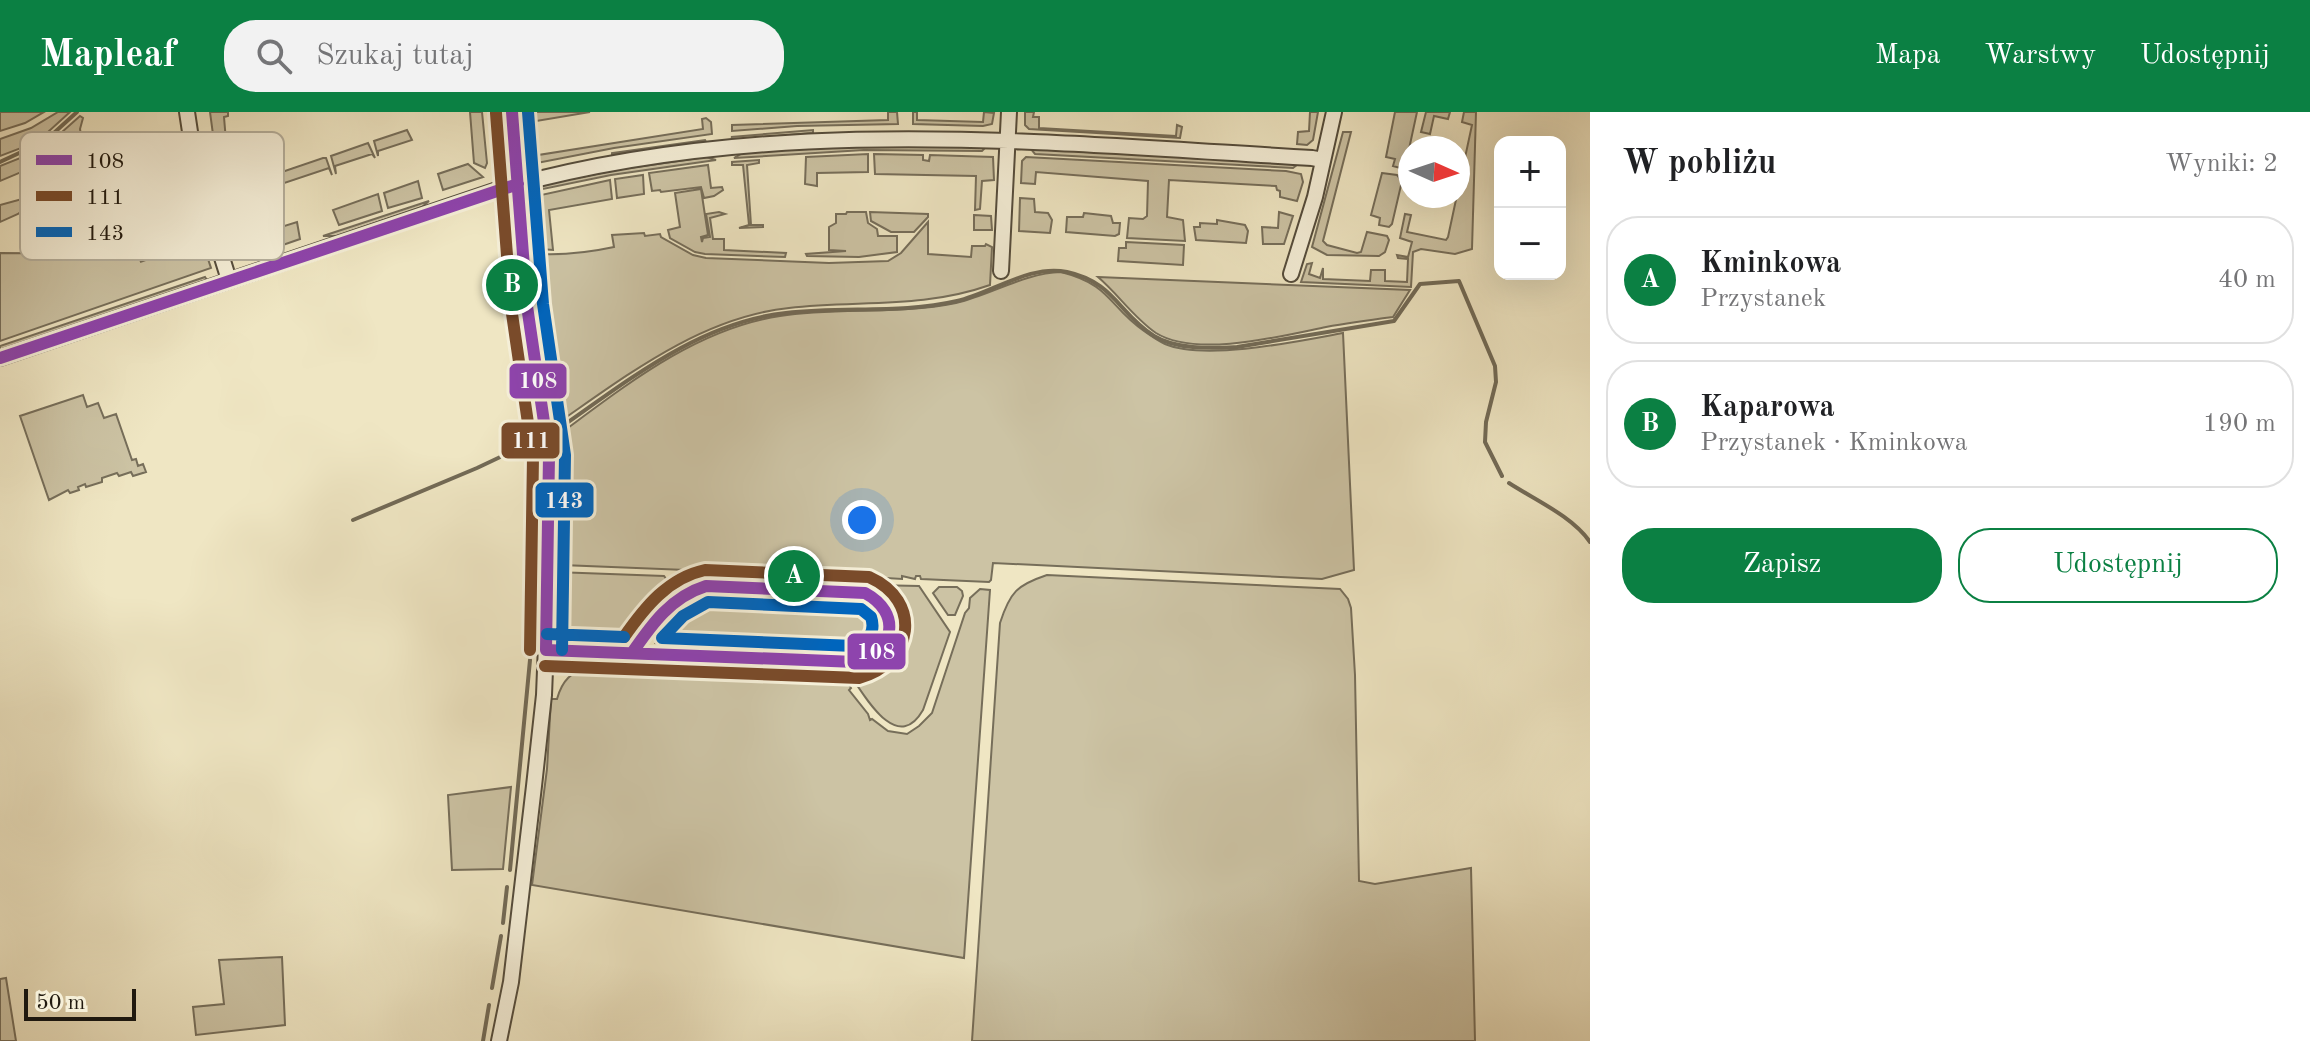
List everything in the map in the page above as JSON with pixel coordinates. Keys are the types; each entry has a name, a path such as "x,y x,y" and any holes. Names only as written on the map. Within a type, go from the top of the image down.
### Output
{"street":[{"path":"187,112 189,132"},
{"path":"499,1041 511,982 533,802 544,695 549,568 549,456 527,306 512,112"},
{"path":"1001,271 1009,112"},
{"path":"1291,274 1334,112"},
{"path":"0,358 518,184 599,165 743,146 905,137 1323,160"},
{"path":"223,260 229,280"}],"shaded area":[{"path":"0,112 44,112 25,123 0,131"},
{"path":"58,112 70,112 48,132 20,132 20,148 0,156 0,139 31,128"},
{"path":"210,112 228,112 228,116 224,117 225,132 213,132"},
{"path":"470,112 482,112 485,168 474,163"},
{"path":"489,112 504,112 507,158 494,157"},
{"path":"524,112 590,112 530,122 538,155 703,129 702,119 706,118 711,122 712,134 537,163 528,155"},
{"path":"888,112 897,112 898,124 732,131 732,125 888,120"},
{"path":"913,112 917,112 917,120 983,122 984,112 994,113 992,124 983,126 913,124"},
{"path":"1025,112 1034,112 1033,117 1039,117 1039,128 1176,136 1177,125 1182,127 1180,138 1029,129 1025,125"},
{"path":"1310,112 1318,112 1313,140 1307,145 1297,144 1298,132 1309,131"},
{"path":"1395,112 1417,112 1412,136 1398,136 1398,167 1393,166 1395,159 1386,157"},
{"path":"1426,112 1450,112 1448,119 1434,116 1430,134 1421,132"},
{"path":"1464,112 1476,112 1472,249 1455,254 1421,249 1413,252 1411,287 1301,282 1307,264 1312,263 1309,274 1320,278 1323,268 1323,279 1370,281 1371,270 1385,270 1385,281 1407,282 1408,259 1398,258 1397,255 1408,257 1412,242 1400,238 1405,214 1411,215 1407,232 1446,240 1454,208 1470,208 1472,125 1462,122"},
{"path":"80,116 83,118 80,132 62,132"},
{"path":"407,130 412,140 378,151 378,156 374,141"},
{"path":"813,130 813,133 741,139 731,137"},
{"path":"1343,132 1351,132 1323,241 1327,245 1357,253 1361,252 1367,232 1387,236 1389,240 1385,252 1379,256 1327,255 1312,247"},
{"path":"706,142 612,155 612,153"},
{"path":"368,143 375,158 372,154 335,166 336,174 331,156"},
{"path":"919,145 985,148 982,151 864,150 734,158 746,151"},
{"path":"1030,148 1298,164 1293,168 1035,154"},
{"path":"868,154 868,172 817,173 817,186 805,184 806,157"},
{"path":"874,154 923,155 923,160 929,161 930,155 993,157 994,180 982,181 980,209 975,210 976,176 875,174"},
{"path":"706,157 716,160 611,175 543,189 540,185 622,169"},
{"path":"1026,157 1286,171 1301,174 1303,182 1297,201 1280,197 1276,186 1169,180 1167,217 1183,220 1185,241 1127,238 1129,218 1143,219 1147,216 1148,181 1036,172 1035,184 1021,183 1022,161"},
{"path":"20,158 20,173 0,181 0,166"},
{"path":"326,158 332,175 329,168 284,183 285,171"},
{"path":"759,160 759,163 747,165 751,225 763,227 739,228 749,225 743,165 732,165 732,162"},
{"path":"468,164 483,177 443,190 438,174"},
{"path":"708,165 711,188 722,187 723,190 714,196 704,198 701,187 652,191 649,173"},
{"path":"1382,173 1397,175 1398,198 1392,224 1389,227 1379,225 1380,218 1371,215"},
{"path":"643,175 644,194 617,198 615,179"},
{"path":"610,180 612,199 549,210 553,250 541,249 537,205 541,195"},
{"path":"418,181 422,198 388,208 384,193"},
{"path":"701,189 708,235 701,237 702,242 703,238 710,237 706,214 719,212 725,214 710,218 713,239 724,239 724,250 786,253 785,257 705,254 670,238 668,230 680,227 675,193"},
{"path":"378,194 382,211 339,225 333,210"},
{"path":"1020,198 1034,199 1035,212 1048,213 1052,220 1050,233 1019,231"},
{"path":"20,200 20,212 0,222 0,205"},
{"path":"429,201 422,207 337,236 323,236"},
{"path":"866,212 868,223 877,229 878,236 897,236 897,252 859,257 807,256 846,251 829,250 829,227 836,223 836,214"},
{"path":"870,212 928,214 928,217 914,232 891,232 871,221"},
{"path":"1279,212 1293,216 1284,244 1263,244 1262,227 1278,228"},
{"path":"1084,213 1111,216 1113,223 1120,223 1119,234 1066,232 1067,217 1083,217"},
{"path":"511,214 515,257 504,258 499,218"},
{"path":"974,215 991,216 992,230 974,230"},
{"path":"1217,220 1245,225 1248,231 1246,243 1196,240 1194,227 1200,227 1200,223 1217,224"},
{"path":"297,222 300,239 284,245 284,226"},
{"path":"928,222 928,254 971,257 972,246 986,244 992,247 990,285 940,298 789,308 725,323 637,369 555,425 541,254 605,249 614,247 612,235 644,233 645,236 660,234 693,255 706,258 829,263 888,261 901,253"},
{"path":"1126,242 1184,245 1183,265 1118,261 1119,248 1126,248"},
{"path":"0,253 20,253 20,260 208,260 211,268 0,341"},
{"path":"1061,272 1090,283 1144,331 1165,344 1182,349 1253,348 1343,333 1354,570 1322,579 993,563 989,582 921,579 920,576 915,579 902,576 902,579 853,574 841,576 841,573 836,573 836,576 812,575 812,570 799,570 798,574 768,573 768,569 753,568 753,572 712,568 711,571 562,565 557,436 662,362 719,333 780,316 934,307 969,299 1034,276"},
{"path":"205,277 207,280 0,350 0,346"},
{"path":"1098,277 1410,290 1393,317 1240,343 1193,344 1156,333"},
{"path":"83,395 87,407 98,403 104,418 116,414 132,460 136,459 138,466 143,464 146,472 133,476 131,472 119,476 117,473 102,478 102,482 86,487 85,484 78,487 79,490 70,493 68,490 49,500 20,416"},
{"path":"555,572 664,576 672,587 643,619 622,636 610,641 596,641 576,633 565,621 559,600 555,600"},
{"path":"1047,575 1340,589 1351,608 1359,881 1375,884 1471,868 1475,1041 972,1041 1000,623 1016,591 1028,582"},
{"path":"872,585 919,586 950,632 923,710 913,723 902,727 880,716 847,670 868,668 884,662 896,651 903,638 904,624 900,610 889,596"},
{"path":"939,587 957,587 962,591 955,615 948,615 933,593"},
{"path":"980,589 990,590 964,958 532,885 547,769 551,699 557,699 565,682 573,674 590,667 748,673 748,677 762,678 762,673 793,675 793,679 807,680 808,675 843,676 870,720 888,731 907,734 932,713 970,598"},
{"path":"708,599 853,604 869,613 875,630 867,645 848,650 656,643 682,611"},
{"path":"511,787 503,869 452,870 448,795"},
{"path":"282,957 285,1025 196,1035 193,1007 224,1004 219,960"},
{"path":"6,978 16,1041 0,1041 0,979"}],"waterway":[{"path":"55,132 77,112"},
{"path":"0,162 20,153"},
{"path":"561,427 640,372 696,340 725,328 786,313 936,305 970,297 1039,272 1067,272 1096,283 1142,327 1163,341 1216,348 1394,321 1420,284 1459,281 1495,366 1496,382 1486,422 1485,442 1502,476"},
{"path":"353,520 536,440 531,637"},
{"path":"1509,483 1563,516 1590,542"},
{"path":"510,870 530,660"},
{"path":"503,923 507,887"},
{"path":"492,988 501,936"},
{"path":"483,1041 489,1005"}],"transit line":[{"name":"108","path":"512,112 527,306 549,456 546,650"},
{"name":"143","path":"528,112 543,304 565,455 562,650"},
{"name":"111","path":"496,113 511,307 533,457 530,650"},
{"name":"108","path":"0,358 518,184"},
{"name":"111","path":"545,666 859,678 891,659 901,646 905,631 904,616 898,601 869,577 705,570 680,580 658,595 624,637"},
{"name":"108","path":"546,650 856,662 869,657 886,641 889,621 877,601 865,593 706,586 672,604 632,653"},
{"name":"143","path":"708,602 861,609 871,617 872,632 867,639 854,646 662,638 683,616 708,602"},
{"name":"143","path":"547,634 624,637"}],"place":[{"name":"Kaparowa","path":"512,285"},
{"name":"Kminkowa","path":"794,576"}]}
